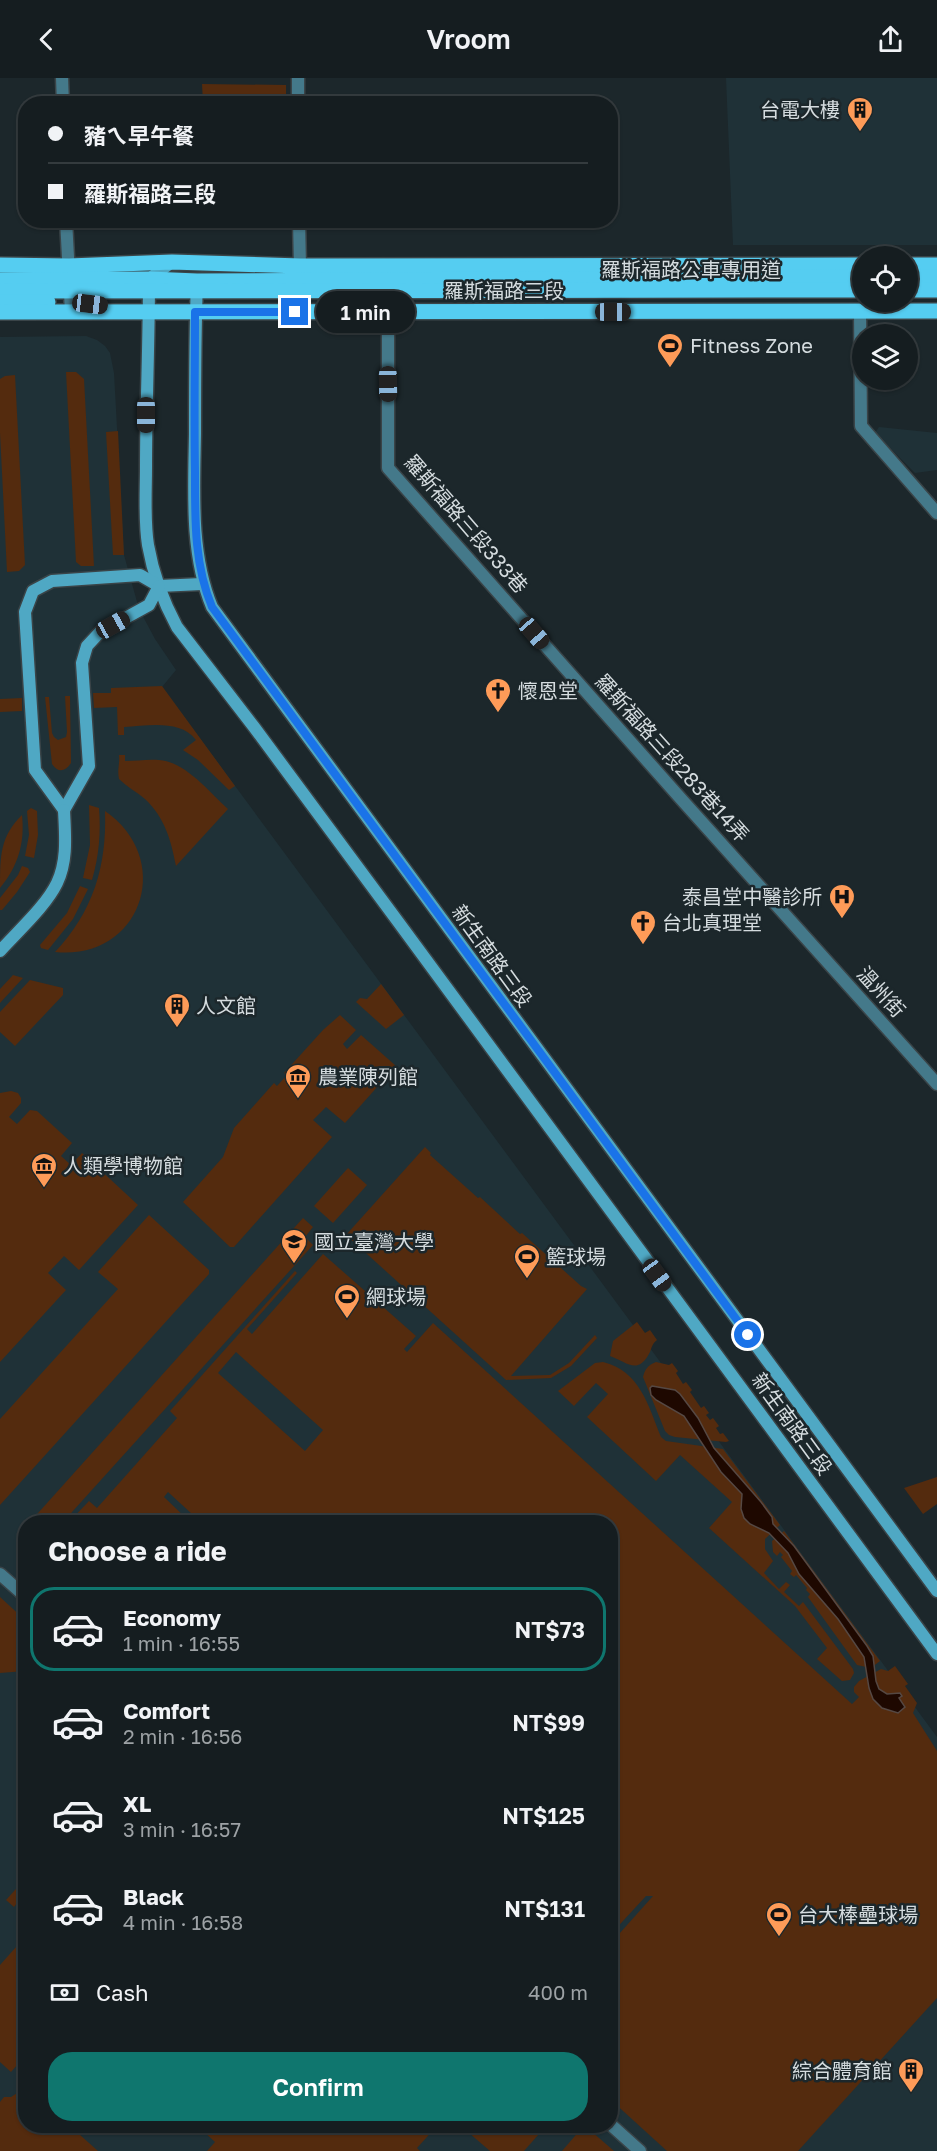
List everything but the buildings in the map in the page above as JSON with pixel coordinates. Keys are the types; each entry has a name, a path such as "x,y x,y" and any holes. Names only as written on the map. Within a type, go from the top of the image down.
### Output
{"main road":[{"name":"羅斯福路三段","path":"70,290 172,262 300,266 852,265"},
{"path":"149,286 172,262 197,286"},
{"path":"0,265 70,290"},
{"path":"918,265 937,265"},
{"name":"羅斯福路公車專用道","path":"197,286 852,277"},
{"path":"918,277 937,277"},
{"path":"0,280 70,290"},
{"name":"新生南路三段","path":"149,286 146,415 148,542 159,586 177,627 254,727 937,1654"},
{"path":"0,291 197,286"},
{"path":"149,312 197,286"},
{"name":"新生南路三段","path":"197,286 195,505 202,584 212,607 937,1591"},
{"name":"羅斯福路公車專用道","path":"197,286 852,290"},
{"name":"羅斯福路三段","path":"70,290 149,312 852,311"},
{"path":"0,302 70,290"},
{"path":"0,312 70,290"},
{"path":"918,290 937,290"},
{"name":"羅斯福路三段","path":"918,311 937,311"},
{"path":"0,951 43,903 57,883 66,846 64,810 35,770 25,612 33,591 52,581 140,575 159,586 202,584"},
{"path":"64,810 89,766 82,663 87,646 99,632 149,605 159,586"}],"street":[{"path":"62,78 63,96"},
{"path":"298,78 298,96"},
{"path":"66,228 70,290"},
{"path":"299,228 300,266"},
{"name":"羅斯福路三段333巷","path":"388,312 388,468 520,616"},
{"path":"860,312 861,426 937,513"},
{"name":"羅斯福路三段283巷14弄","path":"520,616 795,926"},
{"name":"溫州街","path":"795,926 937,1084"},
{"path":"0,1574 18,1590"},
{"path":"618,2131 640,2151"}],"shaded area":[{"path":"726,78 937,78 937,245 733,245"},
{"path":"202,84 286,85 286,96 203,96"},
{"name":"國立臺灣大學","path":"86,336 97,340 110,353 114,373 124,555 139,609 155,639 176,670 162,687 937,1737 937,2151 0,2151 0,337"},
{"path":"66,372 76,372 84,379 94,566 81,566 76,562"},
{"path":"15,375 25,565 19,571 7,572 0,433 0,379"},
{"path":"879,427 937,433 937,470 915,473 875,433"},
{"path":"118,431 124,555 113,555 106,432"},
{"path":"162,686 235,786 229,790 198,760 183,750 196,740 189,733 172,726 153,725 124,727 124,735 118,735 117,707 94,708 93,693 111,693 111,688"},
{"path":"65,696 70,696 71,763 62,770 52,764 45,697 49,697 52,733 58,740 66,737 67,732"},
{"path":"22,698 22,711 0,712 0,699"},
{"path":"119,755 125,755 125,761 159,760 178,766 188,772 228,809 176,866 169,838 158,814 145,799 119,779"},
{"path":"89,805 99,808 100,817 98,853 92,880 83,878 90,845"},
{"path":"31,808 37,811 38,835 34,858 25,856 29,835 27,811"},
{"path":"105,811 127,831 139,855 143,880 139,903 127,924 109,941 85,951 55,952 79,921 95,887 103,851"},
{"path":"22,815 19,854 0,888 0,866 5,839"},
{"path":"22,866 28,868 30,872 17,892 0,910 0,898 18,875"},
{"path":"80,886 88,889 73,919 48,950 41,948 40,945 67,913"},
{"path":"13,975 23,978 0,1003 0,989"},
{"path":"30,980 63,988 63,995 15,1046 0,1032 0,1012"},
{"path":"381,984 404,1015 386,1029 356,1002 360,998 367,999"},
{"path":"340,1015 356,1030 343,1044 347,1049 361,1035 396,1066 345,1123 326,1107 313,1120 332,1137 234,1247 230,1247 183,1202 223,1157 234,1128 274,1083 277,1086 287,1075 284,1073 323,1030"},
{"path":"11,1091 18,1093 21,1103 9,1117 17,1124 30,1110 37,1111 72,1143 61,1156 71,1165 82,1153 138,1205 79,1270 64,1256 48,1273 66,1290 0,1362 0,1093"},
{"path":"425,1147 431,1153 430,1155 478,1198 480,1197 520,1234 522,1233 587,1289 511,1376 550,1375 569,1363 595,1335 597,1338 571,1366 551,1378 506,1380 346,1235"},
{"path":"348,1168 367,1185 333,1223 314,1206"},
{"path":"149,1215 209,1270 209,1274 0,1505 0,1419 118,1289 98,1272"},
{"path":"303,1218 313,1227 305,1237 313,1245 69,1515 36,1515"},
{"path":"323,1254 416,1336 404,1349 407,1352 433,1323 852,1704 859,1697 854,1692 854,1687 859,1681 881,1669 888,1671 895,1666 908,1684 905,1686 917,1703 913,1713 937,1751 937,1998 798,2151 667,2151 618,2106 618,1935 653,1896 646,1896 618,1926 618,1515 191,1515 168,1492 164,1497 183,1515 76,1515 89,1501 97,1508 177,1418 170,1411 295,1271 297,1273 247,1329 252,1334","holes":["236,1352 323,1430 305,1451 218,1373"]},
{"path":"637,1322 645,1333 650,1330 657,1340 646,1359 641,1364 632,1365 610,1356 613,1341"},
{"path":"603,1362 616,1366 634,1381 647,1402 661,1437 666,1441 723,1449 780,1525 765,1539 765,1549 773,1561 764,1573 779,1589 786,1582 790,1585 784,1592 799,1606 803,1602 853,1669 854,1673 850,1680 842,1681 817,1659 827,1648 795,1606 709,1528 732,1502 680,1455 656,1481 587,1417 608,1394 596,1383 574,1406 558,1391 595,1363"},
{"path":"656,1362 669,1365 672,1363 683,1384 686,1382 701,1408 704,1406 709,1413 706,1415 710,1420 713,1418 719,1426 716,1428 720,1434 723,1433 729,1441 675,1437 665,1431 643,1377 647,1368"},
{"path":"652,1386 675,1390 680,1394 698,1418 714,1448 761,1502 772,1517 773,1524 794,1546 867,1646 873,1656 879,1689 887,1694 900,1693 902,1696 899,1698 905,1707 898,1713 882,1708 873,1699 864,1657 838,1619 799,1574 788,1553 769,1533 750,1524 744,1518 741,1509 742,1494 721,1472 684,1416 651,1395"},
{"path":"937,1477 937,1504 923,1514 904,1488"},
{"path":"784,1531 880,1661 871,1668 857,1665 808,1597 810,1594 807,1588 796,1575 794,1577 790,1574 792,1571 781,1557 783,1555 780,1552 777,1556 773,1552 772,1541"},
{"path":"0,1597 18,1614 18,1672 0,1673"},
{"path":"18,1887 18,1902 14,1907 6,1900"},
{"path":"18,1945 18,2064 11,2072 0,2062 0,1965"},
{"path":"18,2092 18,2133 78,2133 98,2151 0,2151 0,2102 4,2097 11,2097"},
{"path":"205,2133 431,2133 417,2148 420,2151 207,2151 215,2142"},
{"path":"469,2133 540,2133 524,2151 490,2151"},
{"path":"578,2133 593,2133 614,2151 562,2151"}],"place":[{"name":"台電大樓","path":"860,133"},
{"name":"Fitness Zone","path":"670,369"},
{"name":"懷恩堂","path":"498,714"},
{"name":"泰昌堂中醫診所","path":"842,920"},
{"name":"台北真理堂","path":"643,946"},
{"name":"人文館","path":"177,1029"},
{"name":"農業陳列館","path":"298,1100"},
{"name":"人類學博物館","path":"44,1189"},
{"name":"國立臺灣大學","path":"294,1265"},
{"name":"籃球場","path":"527,1280"},
{"name":"網球場","path":"347,1320"},
{"name":"台大棒壘球場","path":"779,1938"},
{"name":"綜合體育館","path":"911,2094"}],"route":[{"path":"295,312 195,312 194,453 197,545 202,584 212,607 748,1335"}]}
